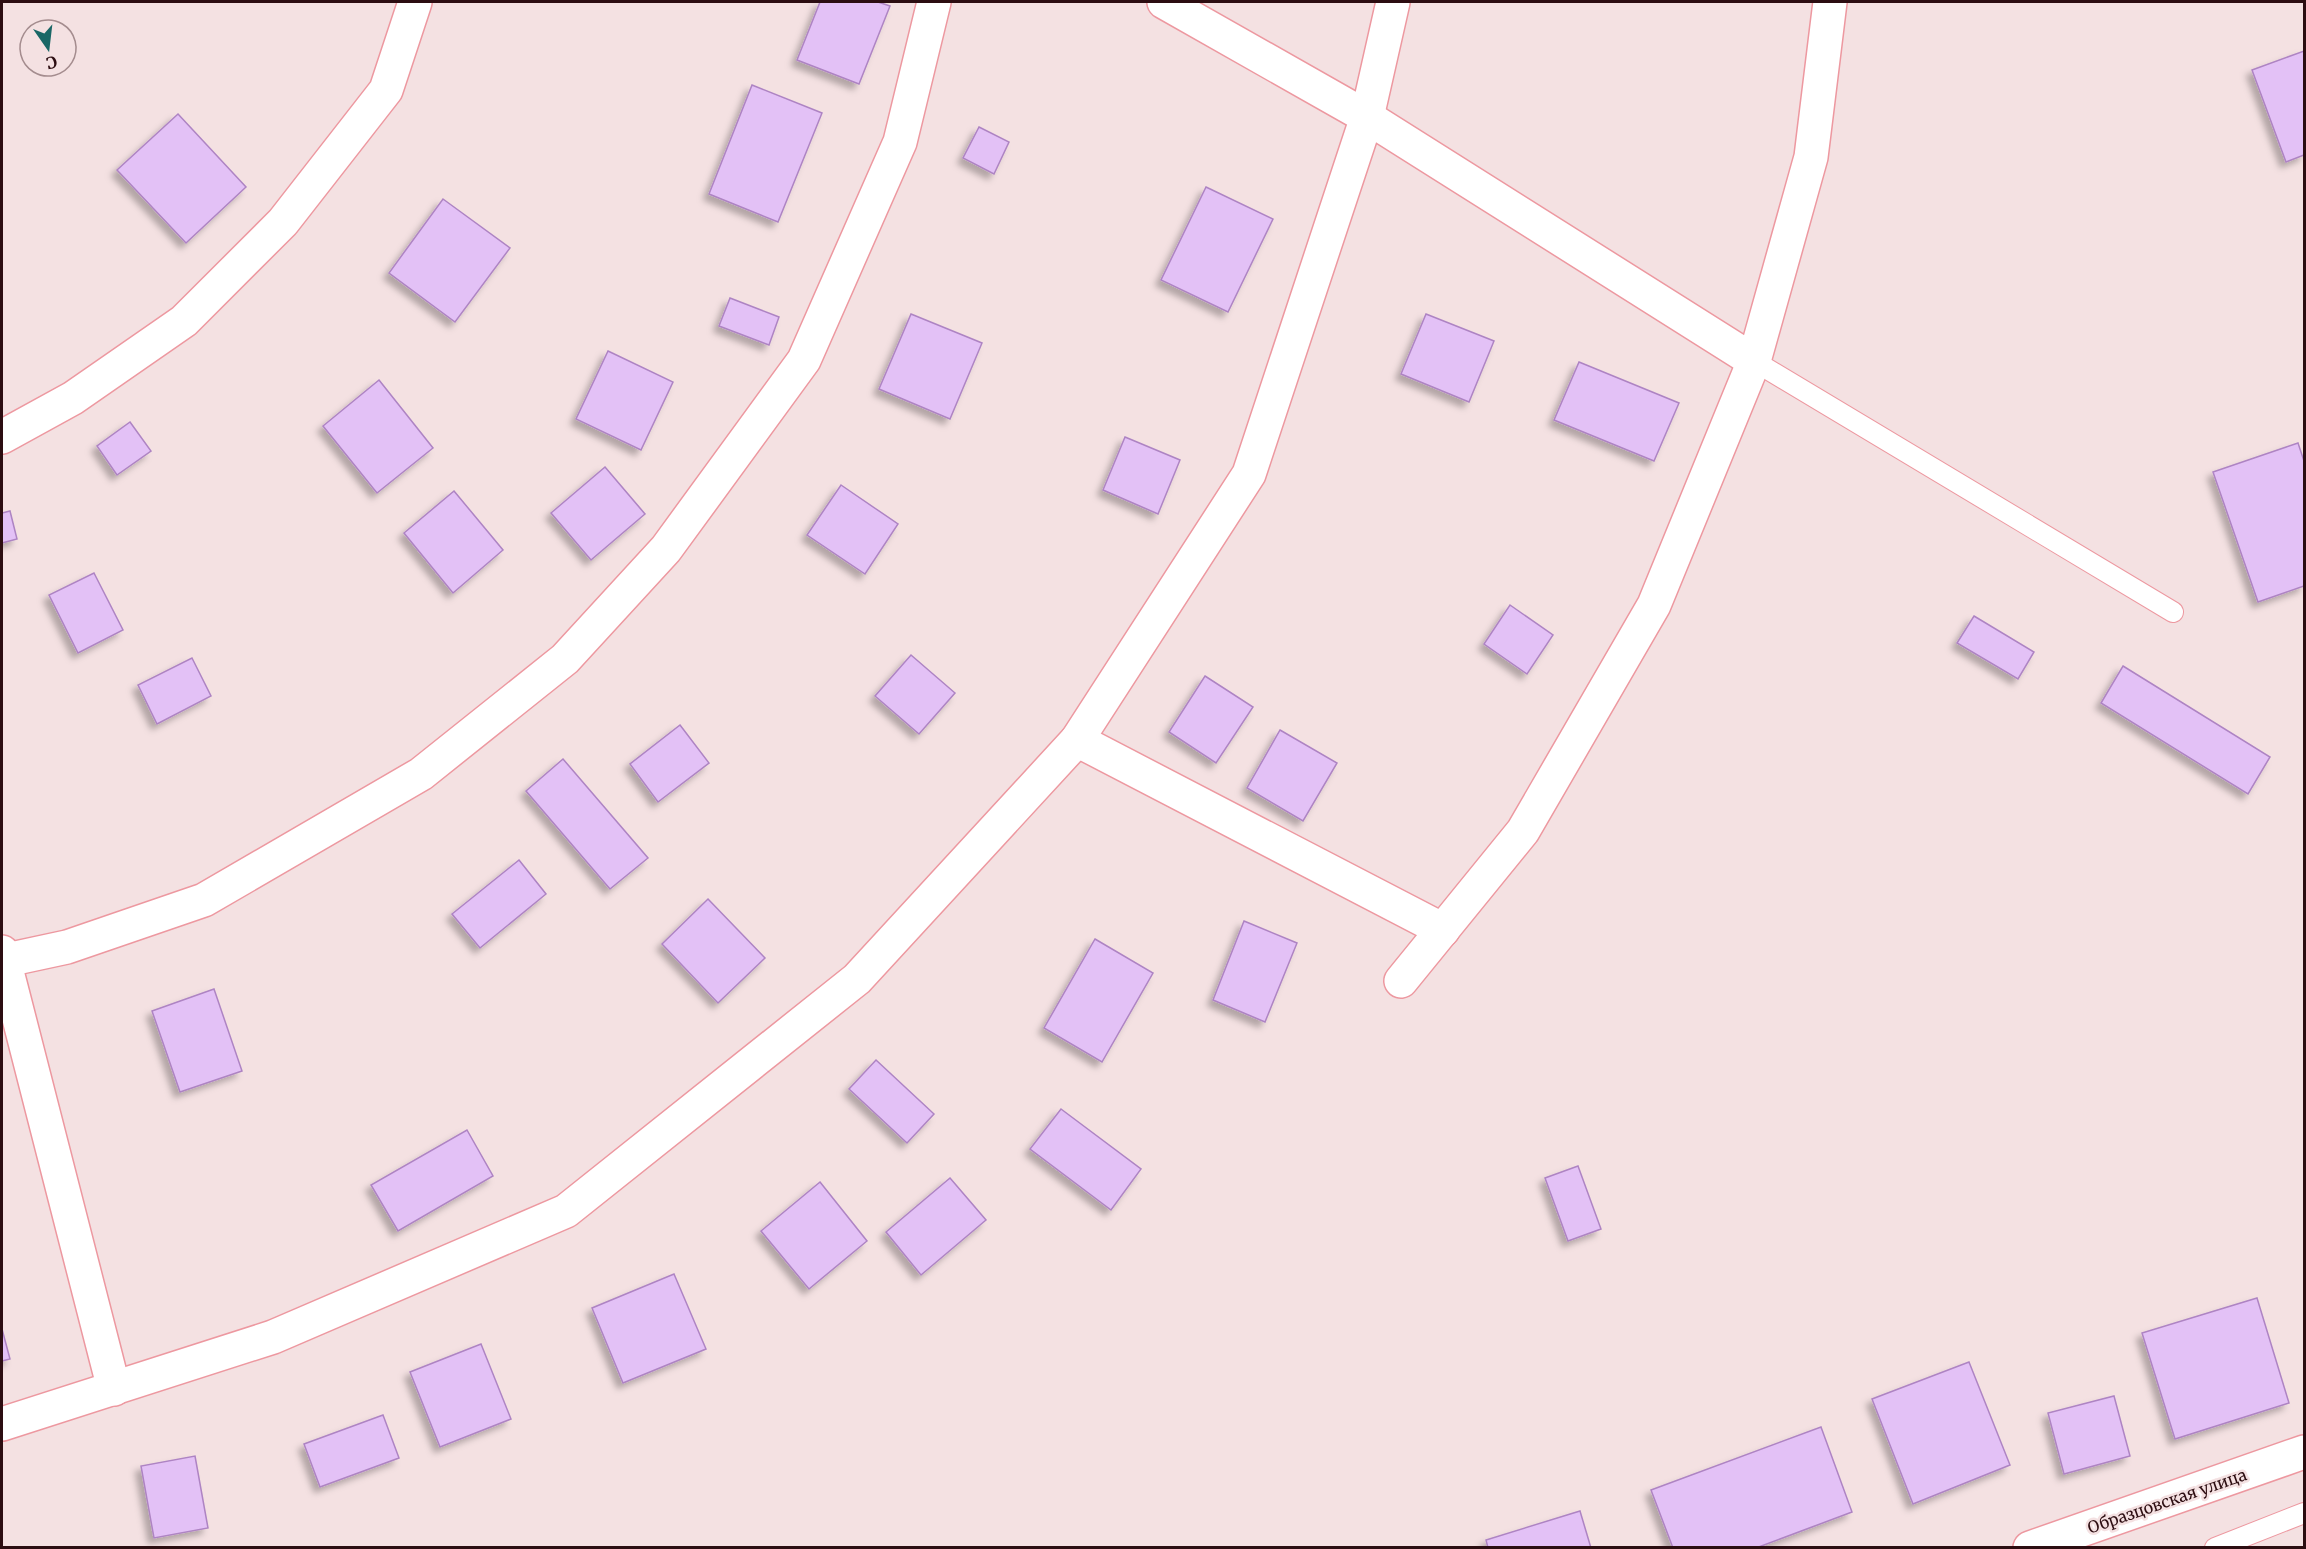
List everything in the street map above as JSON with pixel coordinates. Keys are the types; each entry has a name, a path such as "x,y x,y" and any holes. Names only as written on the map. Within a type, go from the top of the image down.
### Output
{"street":[{"path":"2,437 73,398 184,321 283,222 386,90 415,2"},
{"path":"114,1389 2,958 67,947 204,900 421,774 565,659 666,549 804,360 900,142 934,2"},
{"path":"1164,2 1367,117 1754,361"},
{"path":"2,1424 273,1337 566,1211 857,980 1077,740 1249,474 1367,117 1393,2"},
{"path":"1401,981 1523,831 1654,605 1754,361 1811,157 1830,2"},
{"path":"1077,740 1443,930"},
{"name":"Образцовская улица","path":"2030,1548 2071,1542 2304,1452"}],"lane":[{"path":"1754,361 2173,612"},
{"path":"2215,1548 2304,1512"}],"building":[{"path":"820,2 878,2 890,6 859,84 797,60"},
{"path":"2304,51 2304,155 2286,162 2252,70"},
{"path":"752,85 822,113 778,222 709,194"},
{"path":"178,114 246,187 186,243 117,170"},
{"path":"979,127 1009,142 994,174 963,158"},
{"path":"1206,187 1273,219 1228,312 1161,280"},
{"path":"443,199 510,248 455,322 389,273"},
{"path":"730,298 779,317 769,345 719,326"},
{"path":"911,314 982,343 950,419 879,389"},
{"path":"1426,314 1494,341 1469,402 1401,374"},
{"path":"608,351 673,382 641,450 576,419"},
{"path":"1579,362 1679,403 1654,461 1554,420"},
{"path":"379,380 433,448 377,493 323,426"},
{"path":"130,422 151,451 117,475 97,446"},
{"path":"1125,437 1180,460 1158,514 1103,490"},
{"path":"2298,443 2304,461 2304,586 2258,602 2213,472"},
{"path":"605,467 645,514 591,560 551,513"},
{"path":"841,485 898,524 865,574 807,535"},
{"path":"454,491 503,550 453,593 404,533"},
{"path":"10,511 17,539 2,543 2,513"},
{"path":"94,573 123,630 78,653 49,595"},
{"path":"1510,605 1553,635 1527,674 1484,644"},
{"path":"1974,616 2034,652 2018,679 1957,643"},
{"path":"911,655 955,693 919,734 875,696"},
{"path":"192,658 211,696 157,724 138,685"},
{"path":"2123,666 2270,757 2248,794 2101,703"},
{"path":"1205,676 1253,707 1216,763 1169,732"},
{"path":"680,725 709,763 658,802 630,764"},
{"path":"1280,730 1337,763 1303,821 1247,788"},
{"path":"563,759 648,858 610,889 526,791"},
{"path":"519,860 546,894 480,948 452,914"},
{"path":"708,899 765,958 718,1003 662,944"},
{"path":"1244,921 1297,943 1265,1022 1213,1000"},
{"path":"1095,939 1153,973 1102,1062 1044,1028"},
{"path":"214,989 242,1071 180,1092 152,1011"},
{"path":"876,1060 934,1114 907,1143 849,1089"},
{"path":"1061,1109 1141,1169 1111,1210 1030,1149"},
{"path":"467,1130 493,1176 398,1231 371,1185"},
{"path":"1578,1166 1601,1229 1568,1241 1545,1178"},
{"path":"950,1178 986,1220 921,1275 886,1232"},
{"path":"820,1182 867,1241 809,1289 761,1231"},
{"path":"674,1274 706,1349 623,1383 592,1308"},
{"path":"2257,1298 2289,1403 2175,1439 2142,1333"},
{"path":"2,1329 10,1359 2,1361"},
{"path":"481,1344 511,1419 440,1447 410,1372"},
{"path":"1969,1362 2010,1465 1913,1504 1872,1399"},
{"path":"2114,1396 2130,1456 2064,1474 2048,1413"},
{"path":"383,1415 399,1458 320,1487 304,1444"},
{"path":"1821,1427 1852,1512 1756,1548 1673,1548 1651,1490"},
{"path":"195,1456 208,1528 154,1538 141,1466"},
{"path":"1580,1511 1591,1548 1488,1548 1486,1540"}]}
